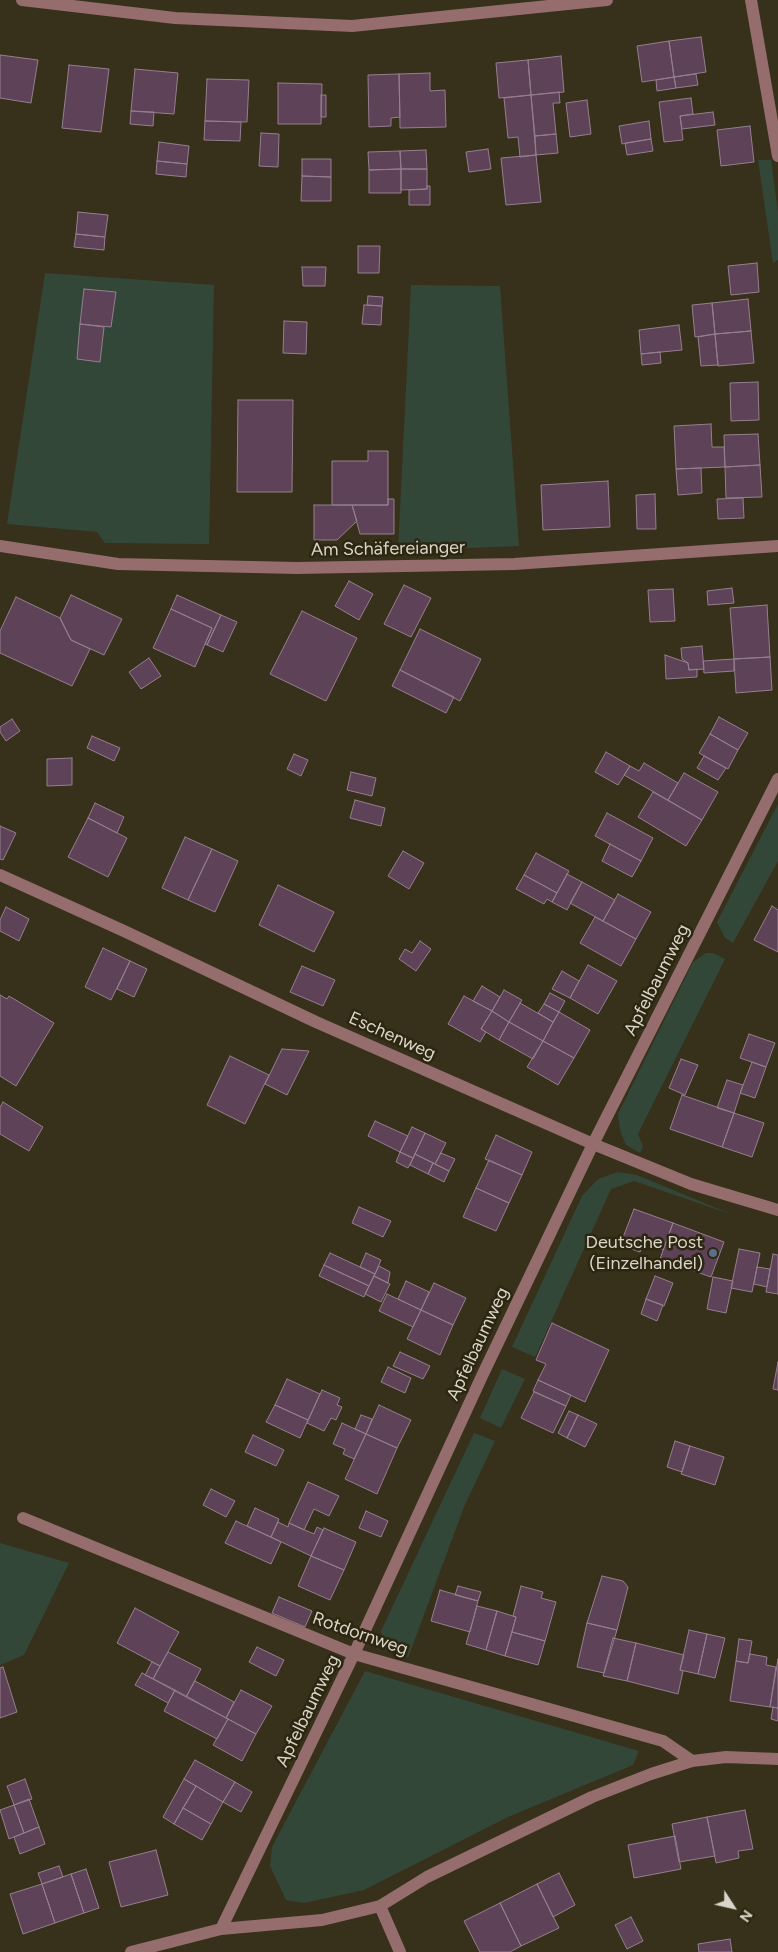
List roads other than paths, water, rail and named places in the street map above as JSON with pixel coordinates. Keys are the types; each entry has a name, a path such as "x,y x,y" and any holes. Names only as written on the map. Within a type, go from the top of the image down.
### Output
{"street":[{"path":"22,0 175,18 352,26 607,0"},
{"path":"751,0 778,156"},
{"name":"Am Schäfereianger","path":"0,546 118,564 297,568 514,564 778,546"},
{"name":"Apfelbaumweg","path":"221,1929 354,1654 482,1376 593,1144 778,779"},
{"name":"Eschenweg","path":"0,875 124,931 316,1022 593,1144 691,1184 778,1210"},
{"name":"Rotdornweg","path":"23,1518 354,1654 664,1741 692,1760"},
{"path":"131,1952 221,1929 322,1920 380,1906 427,1877 592,1797 651,1774 692,1760 726,1757 778,1759"},
{"path":"380,1906 400,1952"}],"place":[{"name":"Deutsche Post (Einzelhandel)","path":"713,1253"}]}
